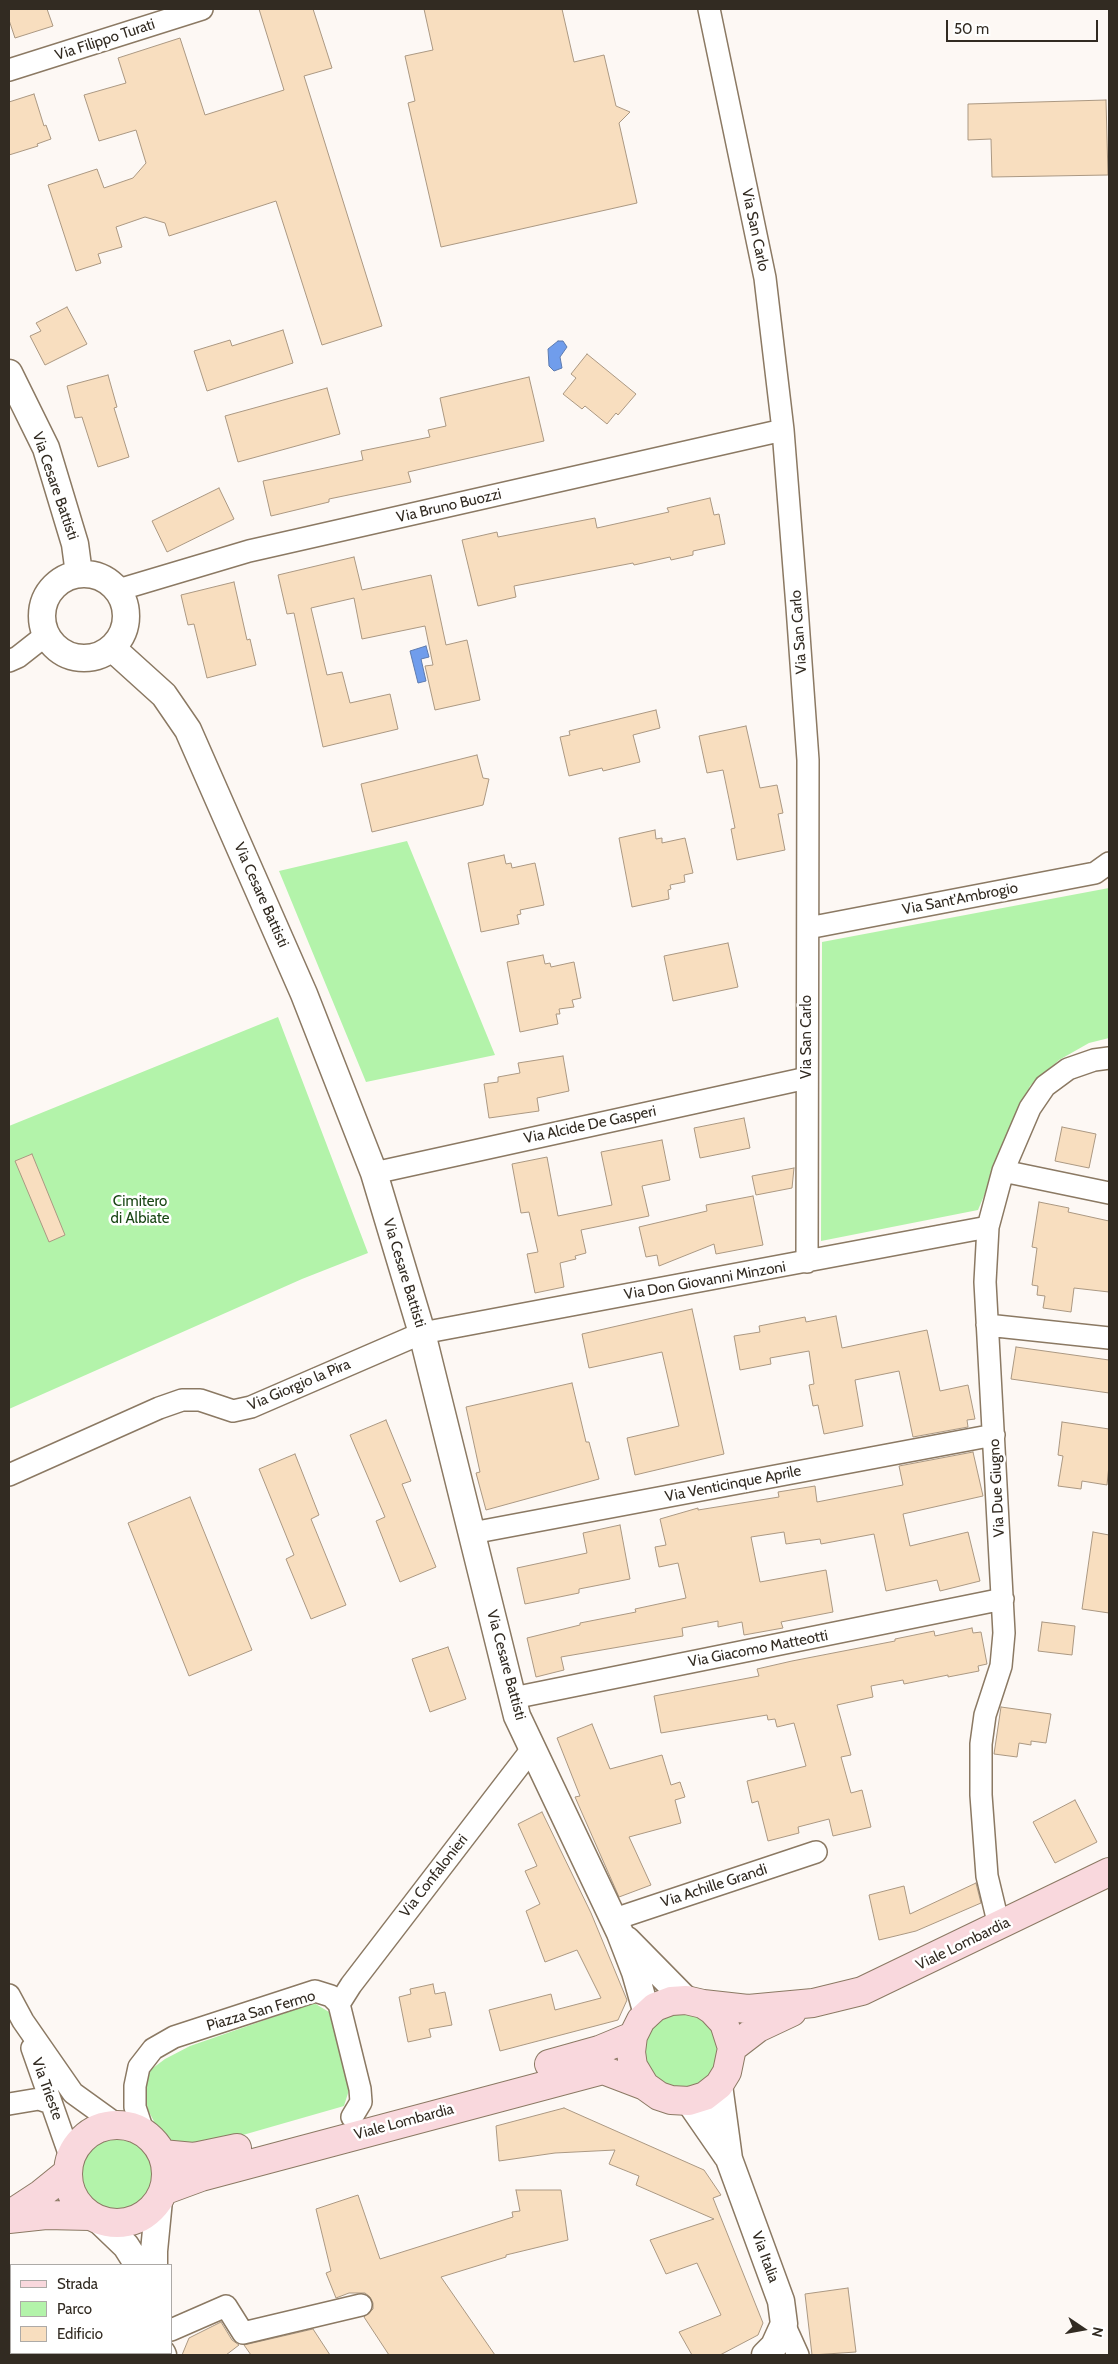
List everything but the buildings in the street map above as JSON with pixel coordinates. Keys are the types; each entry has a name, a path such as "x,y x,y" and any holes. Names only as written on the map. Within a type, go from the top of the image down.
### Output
{"main road":[{"name":"Viale Lombardia","path":"732,2048 758,2028 813,2003 878,1985 1109,1872"},
{"name":"Viale Lombardia","path":"162,2154 179,2157 206,2156 599,2050 640,2025 655,2007 671,2001 748,2009 813,2003"},
{"path":"688,2101 705,2096 719,2085 727,2072 732,2048 724,2023 712,2010 694,2002"},
{"path":"640,2025 631,2052 633,2066 645,2086"},
{"name":"Viale Lombardia","path":"161,2195 201,2177 585,2073 603,2070 645,2086 659,2096 671,2100 688,2101"},
{"path":"9,2215 41,2194 68,2165 80,2140 97,2128 116,2124 133,2127 143,2131 156,2143 162,2154 167,2174 161,2195 152,2210 138,2220 119,2224 96,2219 46,2215 9,2219"},
{"path":"68,2165 67,2182 78,2205 96,2219"}],"street":[{"name":"Via Filippo Turati","path":"9,70 202,9"},
{"name":"Via San Carlo","path":"709,9 765,278 783,430 808,760 807,1262"},
{"name":"Via Cesare Battisti","path":"9,373 46,448 75,544 80,574"},
{"name":"Via Bruno Buozzi","path":"118,590 250,551 783,430"},
{"path":"80,574 100,578 118,590 125,605 127,619 122,637 112,648 93,658 78,658 65,654 54,646 46,635 42,617 47,596 57,584 66,578 80,574"},
{"path":"9,661 18,657 46,635"},
{"name":"Via Cesare Battisti","path":"112,648 164,695 188,730 304,994 374,1173 422,1333 518,1716 635,1972 640,2025"},
{"name":"Via Sant'Ambrogio","path":"808,928 1095,873 1109,863"},
{"name":"Via Due Giugno","path":"999,1926 987,1876 981,1795 981,1744 985,1714 1001,1666 1004,1634 985,1282 988,1227 1003,1171 1030,1108 1045,1086 1068,1069 1094,1060 1109,1058"},
{"name":"Via Alcide De Gasperi","path":"374,1173 807,1078"},
{"path":"1003,1171 1109,1193"},
{"name":"Via Don Giovanni Minzoni","path":"422,1333 988,1227"},
{"path":"987,1325 1109,1338"},
{"name":"Via Giorgio la Pira","path":"9,1475 182,1400 200,1400 233,1411 251,1407 422,1333"},
{"name":"Via Venticinque Aprile","path":"472,1533 994,1435"},
{"name":"Via Giacomo Matteotti","path":"513,1698 1003,1599"},
{"name":"Via Confalonieri","path":"339,2004 356,1978 532,1749"},
{"name":"Via Achille Grandi","path":"616,1927 816,1852"},
{"name":"Via Cesare Battisti","path":"616,1927 694,2002"},
{"name":"Piazza San Fermo","path":"143,2131 135,2108 135,2086 140,2067 154,2049 174,2037 316,1991 331,1996 339,2004 360,2089 361,2102 352,2117"},
{"name":"Via Trieste","path":"9,1995 23,2022 73,2093 116,2124"},
{"name":"Via Trieste","path":"23,2022 51,2103 68,2165"},
{"name":"Via Italia","path":"719,2085 729,2159 781,2301 784,2324 798,2355"},
{"path":"9,2104 39,2099 51,2103"},
{"name":"Via Italia","path":"688,2101 729,2159"},
{"path":"154,2264 161,2195"},
{"path":"96,2219 126,2246 137,2264"},
{"path":"172,2330 226,2306 243,2333 361,2305"},
{"path":"765,2355 774,2346 784,2324"}],"green space":[{"path":"407,841 495,1055 366,1082 279,871"},
{"path":"1109,888 1109,1038 1089,1043 1059,1060 1030,1086 978,1210 821,1241 822,942"},
{"name":"Cimitero di Albiate","path":"278,1017 368,1253 302,1279 9,1409 9,1126"},
{"path":"314,2003 329,2012 349,2090 344,2106 201,2147 175,2143 158,2129 148,2110 144,2088 149,2071 165,2059 190,2046"},
{"path":"674,2013 688,2013 702,2019 712,2029 718,2043 716,2064 702,2081 688,2087 674,2087 660,2081 650,2071 644,2057 644,2043 650,2029 660,2019"},
{"path":"117,2138 131,2141 143,2149 151,2161 154,2175 151,2189 143,2201 131,2209 117,2212 103,2209 91,2201 83,2189 80,2175 83,2161 91,2149 103,2141"}],"water":[{"path":"558,341 563,341 567,347 560,357 562,368 554,371 549,366 548,349"},
{"path":"426,646 429,657 421,659 426,681 418,683 410,651"}]}
